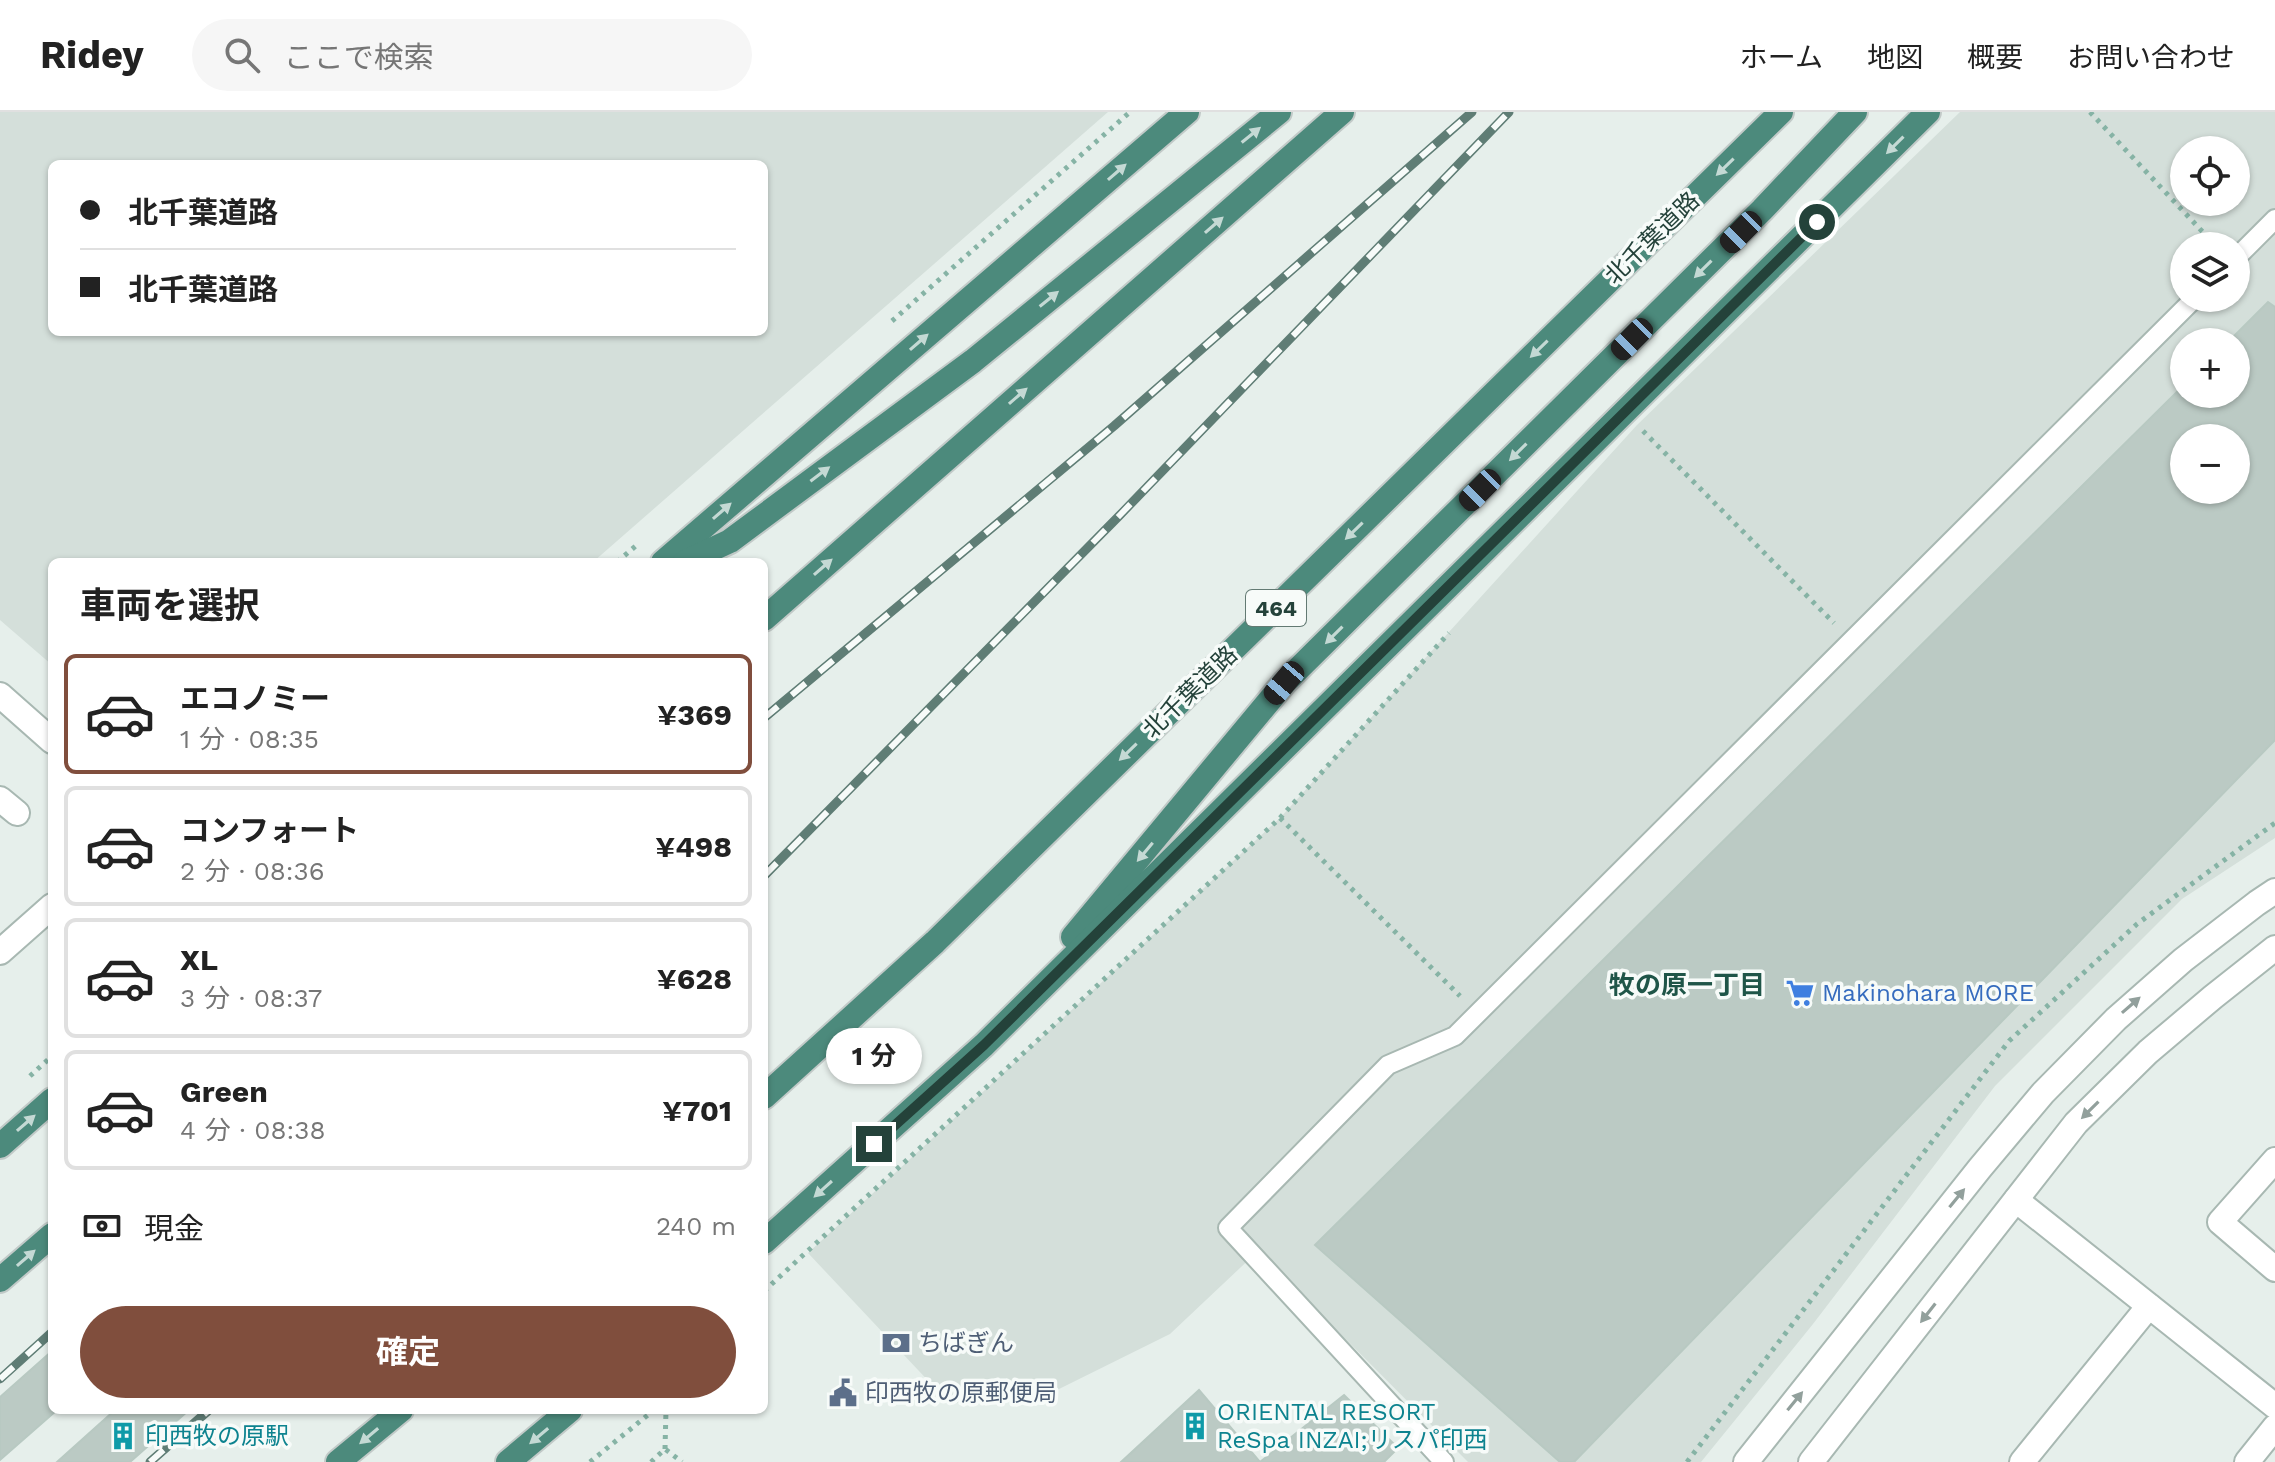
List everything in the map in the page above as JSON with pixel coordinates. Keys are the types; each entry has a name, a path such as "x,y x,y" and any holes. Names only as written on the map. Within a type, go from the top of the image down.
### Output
{"highway":[{"path":"668,558 1187,112"},
{"path":"694,558 730,541 973,361 1279,112"},
{"path":"768,615 1342,112"},
{"name":"北千葉道路","path":"768,1093 946,931 1781,112"},
{"path":"984,1045 1284,683 1762,210 1855,112"},
{"path":"768,1238 984,1045 1928,112"},
{"path":"0,1146 48,1104"},
{"path":"0,1280 48,1238"},
{"path":"338,1462 396,1414"},
{"path":"508,1462 565,1414"}],"street":[{"path":"0,695 48,737"},
{"path":"1746,1462 2043,1093 2116,1019 2183,960 2275,891"},
{"path":"0,952 48,910"},
{"path":"1811,1462 2076,1123 2148,1052 2275,948"},
{"path":"2275,1160 2220,1222 2275,1269"},
{"path":"2016,1200 2275,1406"},
{"path":"2022,1462 2149,1306"},
{"path":"2247,1462 2275,1427"}],"lane":[{"path":"2250,246 2273,225"},
{"path":"1444,1462 1228,1228 1388,1065 1455,1036 2181,312"}],"path":[{"path":"2090,112 2203,232"},
{"path":"1637,425 1851,641"},
{"path":"1280,818 1478,1013"},
{"path":"1687,1462 2009,1041 2137,924 2275,823"},
{"path":"590,1462 649,1414"},
{"path":"651,1462 665,1449 666,1414"},
{"path":"665,1449 682,1462"}],"shaded area":[{"path":"0,112 1108,112 598,558 48,558 48,662 0,620"},
{"path":"1960,112 2275,112 2275,838 2182,899 1995,1086 1813,1324 1701,1462 1468,1462 1258,1251 1170,1334 1055,1391 950,1404 808,1253 1280,818 1637,425"}],"building":[{"name":"Makinohara MORE","path":"2268,302 2275,307 2275,740 1574,1462 1560,1462 1315,1245 2170,399 2170,408 2250,408 2250,328 2242,328"},
{"path":"48,1355 48,1414 52,1414 0,1460 0,1397"},
{"name":"ORIENTAL RESORT ReSpa INZAI;リスパ印西","path":"1199,1390 1260,1462 1121,1462"},
{"name":"ORIENTAL RESORT ReSpa INZAI;リスパ印西","path":"1344,1395 1398,1448 1384,1462 1260,1462"},
{"name":"印西牧の原駅","path":"111,1414 184,1414 130,1462 57,1462"}],"railway":[{"path":"768,715 1114,426 1472,112"},
{"path":"768,872 1119,516 1509,112"},
{"path":"0,1379 48,1336"},
{"path":"150,1462 204,1414"}],"place":[{"name":"Makinohara MORE","path":"1800,993"},
{"name":"ちばぎん","path":"896,1343"},
{"name":"印西牧の原郵便局","path":"843,1393"},
{"name":"ORIENTAL RESORT ReSpa INZAI;リスパ印西","path":"1195,1426"},
{"name":"印西牧の原駅","path":"123,1436"}],"district":[{"name":"牧の原一丁目","path":"1687,985"}],"route":[{"path":"874,1144 984,1045 1817,222"}]}
